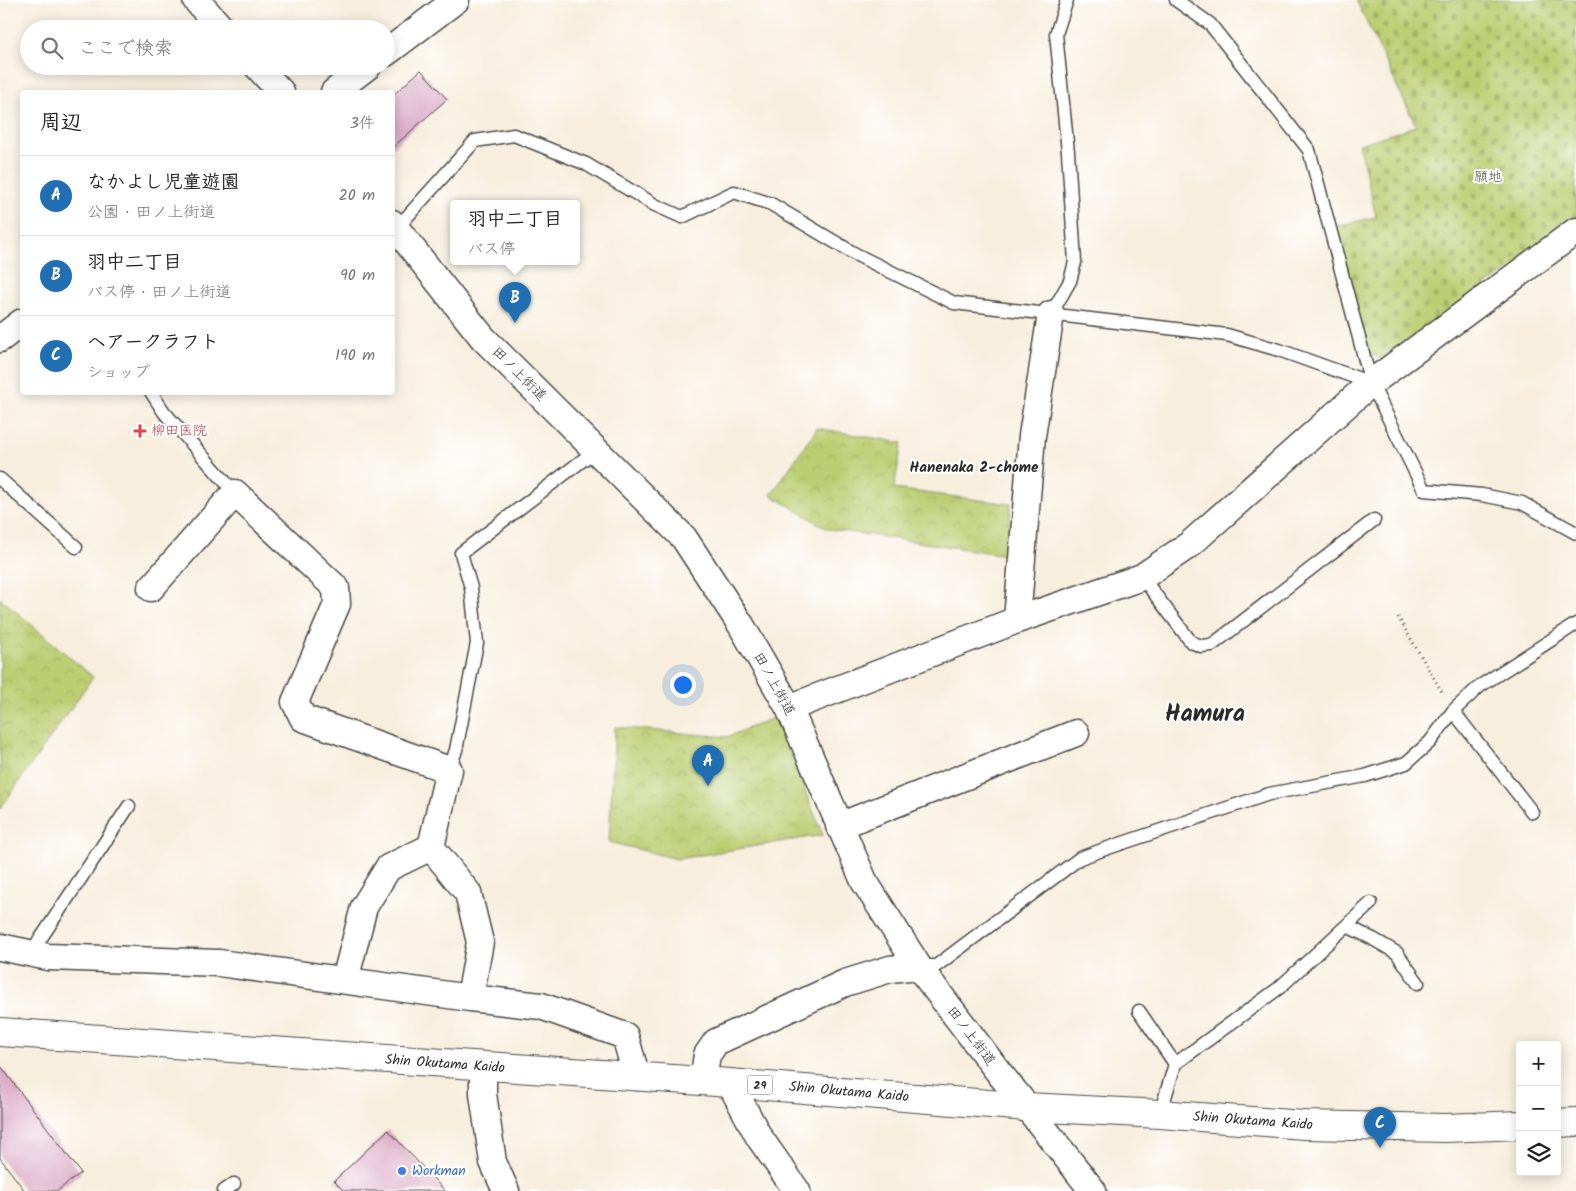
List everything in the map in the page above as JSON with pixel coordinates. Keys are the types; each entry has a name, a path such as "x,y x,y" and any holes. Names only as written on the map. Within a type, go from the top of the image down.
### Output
{"main road":[{"name":"Shin Okutama Kaido","path":"0,1032 703,1081 1027,1107 1160,1114 1304,1125 1446,1128 1516,1125"},
{"path":"1561,1123 1576,1122"}],"street":[{"path":"196,0 214,20"},
{"path":"395,46 456,0"},
{"path":"265,75 279,90"},
{"path":"337,90 356,75"},
{"name":"田ノ上街道","path":"395,226 483,338 684,538 740,625 789,708 864,881 918,966 1000,1074 1093,1191"},
{"path":"789,708 1017,620 1142,577 1189,545 1371,383 1576,231"},
{"path":"1017,620 1032,436 1051,314"},
{"path":"0,339 20,324"},
{"path":"151,588 235,493 336,588 337,604 295,702 303,718 450,770 431,847"},
{"path":"839,826 1076,733"},
{"path":"345,980 364,907 388,868 431,847"},
{"path":"431,847 468,893 480,942 470,998"},
{"path":"0,947 48,958 219,963 541,1006 625,1036 637,1077"},
{"path":"703,1081 707,1055 716,1042 844,983 890,969 918,966"},
{"path":"484,1066 483,1094 493,1162 506,1191"},
{"path":"730,1083 759,1137 797,1191"}],"lane":[{"path":"1051,314 1070,281 1075,262 1068,152 1056,34 1067,0"},
{"path":"1176,0 1210,24 1309,150 1371,383 1424,490 1482,495 1522,503 1576,532"},
{"path":"395,226 475,141 514,135 586,164 655,206 682,217 734,192 771,204 855,254 954,303 1226,334 1279,350 1371,383"},
{"path":"153,395 164,412 235,493"},
{"path":"450,770 456,750 477,643 471,588 461,553 596,450"},
{"path":"0,479 76,547"},
{"path":"1142,577 1191,642 1201,646 1212,645 1374,520"},
{"path":"918,966 936,966 1080,858 1269,794 1365,776 1406,763 1430,742 1453,711 1480,686 1576,624"},
{"path":"1453,711 1532,812"},
{"path":"31,953 129,806"},
{"path":"1160,1114 1175,1064 1279,988 1371,903"},
{"path":"1347,926 1373,938 1397,953 1418,983"},
{"path":"1139,1011 1175,1064"}],"path":[{"path":"1398,617 1453,711"}],"green space":[{"name":"願地","path":"1356,0 1576,0 1576,223 1381,359 1368,352 1336,226 1376,217 1359,144 1416,126"},
{"path":"817,428 902,443 894,489 1011,504 1007,555 828,529 771,495"},
{"path":"0,598 93,677 0,809"},
{"path":"775,717 823,835 677,859 609,842 615,727 727,737"}],"building":[{"path":"421,70 447,99 395,145 395,93"},
{"path":"0,1065 81,1173 57,1191 25,1191 0,1158"},
{"path":"388,1130 445,1191 344,1191 334,1181"}],"place":[{"name":"羽中二丁目","path":"515,323"},
{"name":"柳田医院","path":"140,431"},
{"name":"なかよし児童遊園","path":"708,786"},
{"name":"ヘアークラフト","path":"1380,1148"},
{"name":"Workman","path":"402,1171"}],"district":[{"name":"Hanenaka 2-chome","path":"974,468"},
{"name":"Hamura","path":"1205,714"}]}
